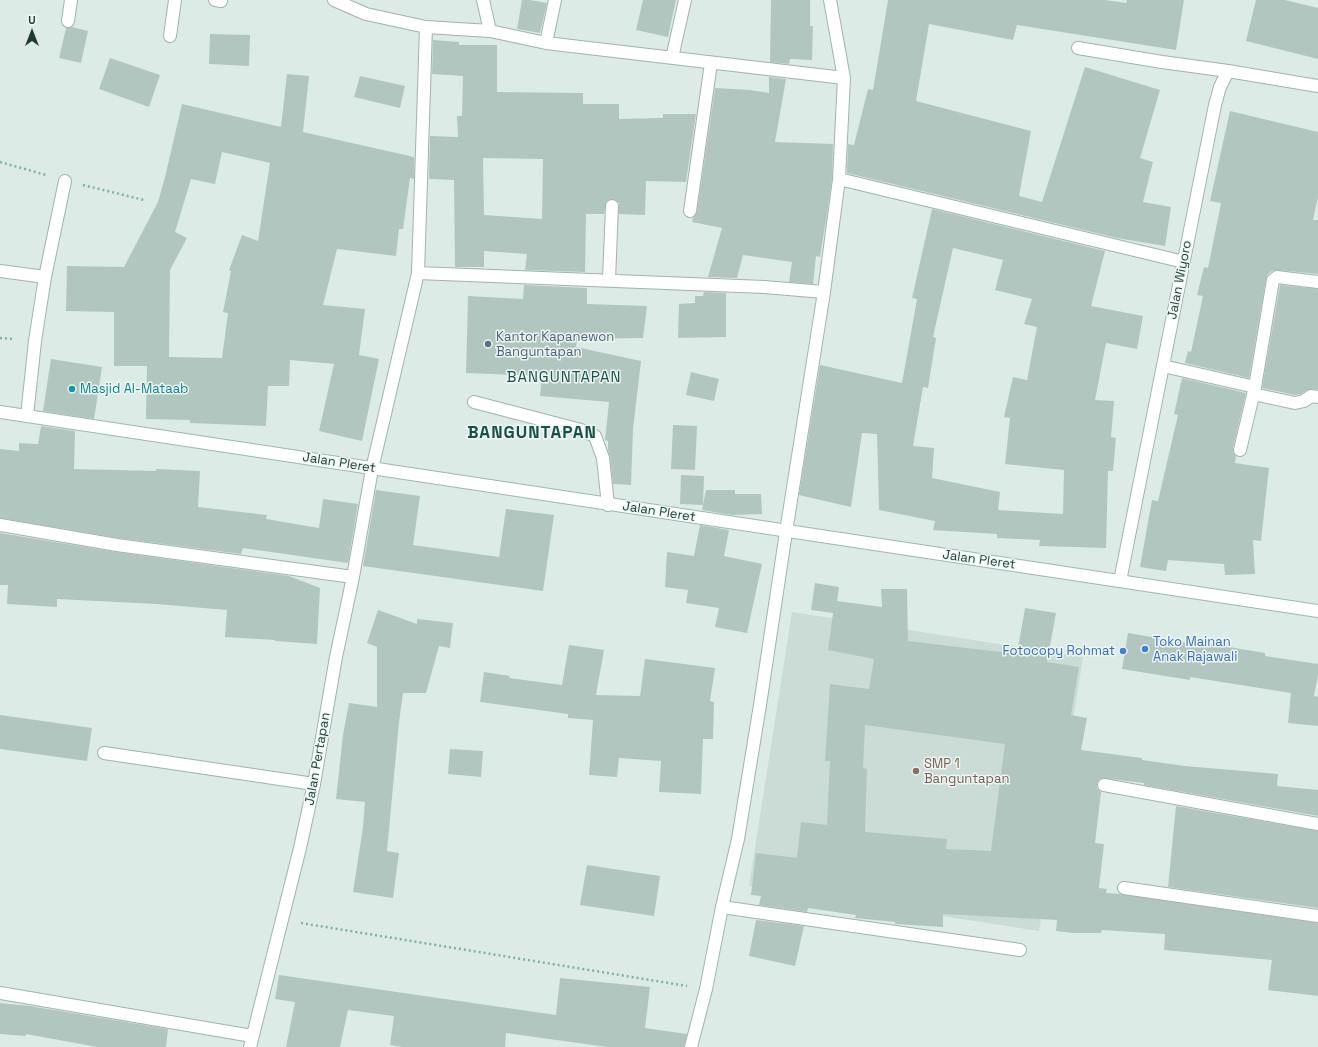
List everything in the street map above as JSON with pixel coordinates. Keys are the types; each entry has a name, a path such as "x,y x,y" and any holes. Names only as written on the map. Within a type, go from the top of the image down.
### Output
{"street":[{"path":"68,21 71,0"},
{"path":"170,36 175,0"},
{"path":"334,0 366,14 426,27 490,31 546,43 844,78"},
{"path":"483,0 490,31"},
{"path":"546,43 555,0"},
{"path":"672,58 685,0"},
{"path":"691,1047 706,989 722,907 738,839 824,292 839,179 844,78 830,0"},
{"name":"Jalan Pertapan","path":"251,1041 300,848 314,784 336,657 353,577 372,468 418,273 426,27"},
{"path":"1078,48 1318,86"},
{"path":"690,211 711,63"},
{"name":"Jalan Wiyoro","path":"1120,581 1215,105 1220,87 1228,71"},
{"path":"839,179 1184,262"},
{"path":"27,416 35,341 45,277 65,181"},
{"path":"610,280 612,206"},
{"path":"0,270 45,277"},
{"path":"418,273 764,287 824,292"},
{"path":"1240,450 1254,390 1273,280 1277,278 1318,282"},
{"path":"1163,366 1254,390 1295,403 1304,402 1311,396 1318,397"},
{"path":"474,402 581,430 595,436 603,458 608,505"},
{"name":"Jalan Pleret","path":"0,412 786,532 1318,611"},
{"path":"0,525 117,545 353,577"},
{"path":"104,753 314,784"},
{"path":"1104,785 1318,824"},
{"path":"1124,888 1318,916"},
{"path":"722,907 1020,950"},
{"path":"0,992 251,1041"}],"path":[{"path":"0,162 65,181 144,200"},
{"path":"281,920 706,989"}],"shaded area":[{"name":"SMP 1 Banguntapan","path":"792,612 1083,657 1039,931 749,886"}],"building":[{"path":"522,0 547,3 540,33 517,29"},
{"path":"643,0 676,0 668,37 636,30"},
{"path":"771,0 810,0 810,26 813,26 812,60 790,59 789,64 770,62"},
{"path":"888,0 1105,0 1126,3 1127,0 1184,0 1176,50 1017,25 1013,40 929,24 916,101 1031,131 1019,196 1042,202 1085,67 1160,90 1140,158 1153,162 1143,202 1171,207 1165,246 1117,238 847,173 848,144 854,145 868,89 873,90"},
{"path":"1256,0 1285,0 1318,8 1318,59 1246,41"},
{"path":"72,27 88,31 81,63 59,58 66,28"},
{"path":"210,34 250,35 249,66 209,64"},
{"path":"433,40 459,42 459,45 497,45 497,92 583,93 583,104 619,104 619,119 663,118 663,114 696,114 686,182 646,181 645,215 619,214 619,203 612,199 606,202 604,214 586,214 585,272 525,270 527,254 484,251 484,267 455,267 454,180 429,179 430,136 458,137 457,116 462,116 463,76 432,74","holes":["483,158 543,159 542,219 484,215"]},
{"path":"110,58 160,75 149,107 99,89"},
{"path":"287,74 309,76 303,132 414,157 414,179 410,178 403,229 399,229 396,256 337,249 323,305 365,309 359,355 379,359 362,441 319,431 334,364 290,360 289,386 268,386 266,426 190,423 190,420 146,419 147,366 114,366 114,312 66,311 67,266 124,267 158,202 182,104 281,127","holes":["222,152 270,163 258,241 242,235 229,270 231,271 223,312 228,313 222,358 169,357 170,270 187,238 175,232 191,179 215,184"]},
{"path":"360,76 405,86 400,108 354,97"},
{"path":"769,77 786,79 775,142 833,144 832,178 826,220 820,257 816,256 813,284 789,282 792,262 743,255 737,278 708,277 722,228 692,222 697,212 715,88 750,90 769,93"},
{"path":"1230,111 1318,132 1318,197 1313,220 1318,220 1318,274 1278,270 1272,271 1268,274 1249,378 1185,363 1188,351 1191,352 1203,296 1197,295 1204,267 1208,268 1221,203 1210,201"},
{"path":"932,209 1105,251 1091,306 1143,316 1137,349 1106,343 1095,400 1114,401 1111,437 1116,438 1113,471 1108,471 1106,548 1039,546 1040,540 997,538 997,534 933,530 935,521 879,510 877,434 862,433 851,507 799,495 820,365 902,383 917,299 912,298","holes":["953,248 1003,260 995,290 1032,299 1024,324 1037,327 1027,380 1013,377 1004,417 1010,418 1005,464 1064,470 1063,514 998,510 1000,492 932,478 934,448 913,446 923,387 928,388 936,338 933,337"]},
{"path":"524,285 587,288 587,304 647,306 643,338 577,339 576,347 641,361 633,429 631,485 613,484 608,441 605,440 609,402 540,396 542,376 466,373 468,296 523,299"},
{"path":"1280,285 1318,289 1318,389 1307,390 1301,394 1295,395 1262,388"},
{"path":"704,292 726,293 726,337 678,338 679,304 695,303 695,296 703,296"},
{"name":"Masjid Al-Mataab","path":"51,359 102,367 94,419 43,411"},
{"path":"691,372 719,379 714,401 686,395"},
{"path":"1182,378 1246,393 1233,448 1233,452 1236,456 1235,463 1269,468 1261,541 1253,540 1255,574 1225,575 1224,564 1168,560 1166,571 1140,567 1152,500 1158,501 1178,415 1174,414"},
{"path":"673,425 697,426 695,470 671,469"},
{"path":"41,426 75,431 74,469 156,471 156,469 200,471 198,507 267,515 266,519 319,528 323,499 358,504 348,563 243,548 241,554 118,538 0,518 0,449 19,451 19,443 38,444"},
{"path":"681,475 704,476 703,505 680,504"},
{"path":"376,490 420,496 413,545 499,557 506,509 554,515 543,591 363,566"},
{"path":"706,490 735,490 735,494 761,494 762,514 732,515 702,510"},
{"path":"700,525 729,530 724,556 762,564 747,633 715,627 719,608 686,603 688,590 665,587 667,552 694,556"},
{"path":"0,533 116,552 289,576 320,588 317,644 225,637 227,610 156,604 57,599 57,607 7,604 8,585 0,585"},
{"name":"SMP 1 Banguntapan","path":"815,583 839,587 837,601 882,607 881,589 907,589 908,641 1017,654 1025,608 1056,613 1047,662 1079,667 1071,715 1087,718 1081,750 1142,758 1142,760 1185,766 1278,774 1277,786 1318,790 1318,816 1144,785 1144,783 1102,778 1097,784 1097,788 1101,792 1095,843 1104,844 1099,888 1107,889 1106,893 1318,923 1318,996 1268,990 1272,960 1164,950 1165,934 1102,930 1101,933 1073,933 1056,931 1057,920 943,914 943,927 895,924 895,922 855,918 856,915 808,908 807,912 759,905 761,896 751,895 756,853 797,858 801,822 827,825 830,761 825,761 830,684 869,689 874,659 828,650 833,613 811,610","holes":["865,725 1005,744 991,851 946,849 947,839 865,832 867,769 863,768"]},
{"path":"378,610 417,624 417,619 453,623 450,648 439,646 426,693 403,693 387,851 399,853 393,898 353,892 363,827 365,802 336,799 343,735 349,703 377,707 377,647 367,643"},
{"path":"1128,633 1199,645 1199,642 1265,653 1265,656 1318,664 1318,675 1314,696 1318,697 1318,726 1288,723 1291,693 1190,677 1190,680 1122,669"},
{"path":"569,645 604,650 596,695 640,696 645,659 715,668 710,701 714,702 713,739 703,739 701,794 659,792 661,761 619,758 617,777 589,775 593,720 568,718 568,714 480,702 484,672 510,676 509,678 562,685"},
{"path":"0,715 92,728 87,761 0,749"},
{"path":"450,749 483,751 481,777 448,774"},
{"path":"1176,806 1318,831 1318,908 1168,887"},
{"path":"587,865 660,876 654,916 580,905"},
{"path":"756,920 804,926 795,966 749,956"},
{"path":"279,975 556,1015 560,978 650,987 645,1028 687,1034 684,1047 607,1047 506,1033 505,1047 402,1047 390,1045 394,1016 348,1010 340,1047 286,1047 295,1002 275,999"},
{"path":"0,1003 30,1006 168,1029 166,1047 97,1047 26,1034 26,1036 0,1034"}],"place":[{"name":"Kantor Kapanewon Banguntapan","path":"488,344"},
{"name":"Masjid Al-Mataab","path":"72,389"},
{"name":"Toko Mainan Anak Rajawali","path":"1145,649"},
{"name":"Fotocopy Rohmat","path":"1123,651"},
{"name":"SMP 1 Banguntapan","path":"916,771"}],"district":[{"name":"BANGUNTAPAN","path":"564,378"},
{"name":"BANGUNTAPAN","path":"532,433"}]}
